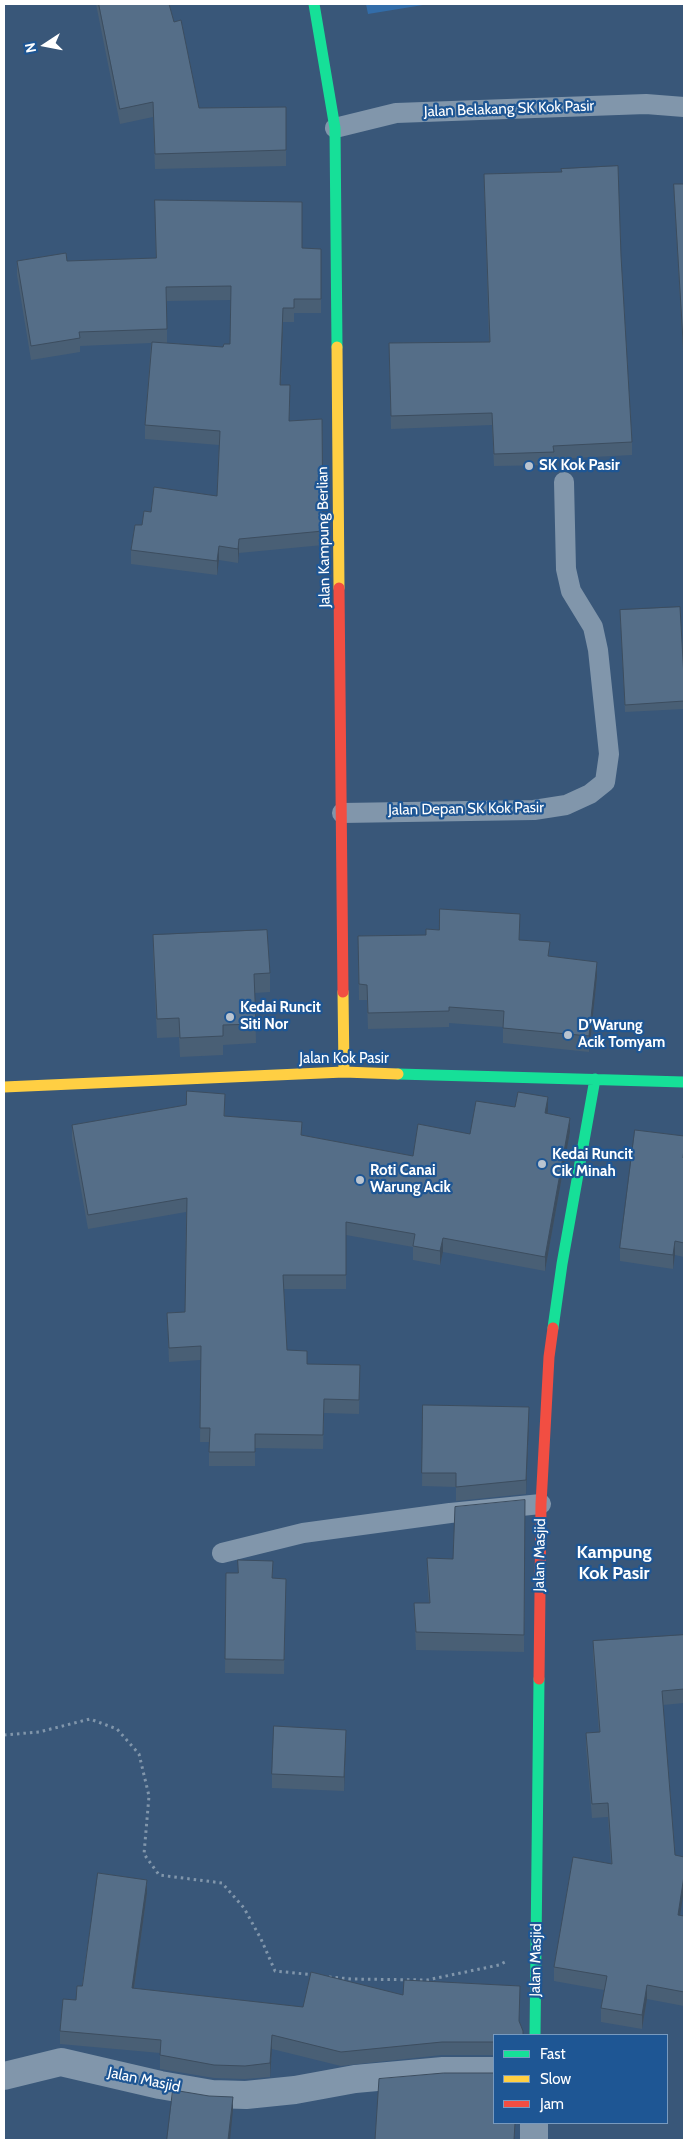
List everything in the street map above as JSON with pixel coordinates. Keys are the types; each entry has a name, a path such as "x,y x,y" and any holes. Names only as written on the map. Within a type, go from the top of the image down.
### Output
{"street":[{"name":"Jalan Kampung Berlian","path":"314,4 335,128 344,1072"},
{"name":"Jalan Kok Pasir","path":"4,1088 344,1072 684,1082"},
{"name":"Jalan Masjid","path":"535,2034 541,1504 549,1357 562,1264 594,1079"},
{"name":"Jalan Masjid","path":"4,2076 61,2062 160,2085 212,2094 246,2096 365,2078 443,2071 493,2071"},
{"path":"534,2124 534,2140"}],"lane":[{"name":"Jalan Belakang SK Kok Pasir","path":"335,128 396,113 646,104 684,107"},
{"name":"Jalan Depan SK Kok Pasir","path":"342,812 534,810 566,805 590,794 605,782 609,754 598,650 593,627 571,591 566,569 564,482"},
{"path":"222,1552 303,1533 541,1504"}],"path":[{"path":"4,1735 39,1732 90,1719 117,1730 139,1754 149,1796 144,1854 159,1876 222,1883 244,1908 261,1939 275,1971 352,1979 427,1980 499,1965 536,1944"}],"shaded area":[{"path":"366,4 423,4 423,5 368,14"}],"building":[{"path":"99,4 169,4 174,22 181,20 199,108 286,107 286,150 155,154 153,102 120,109"},
{"path":"618,166 621,256 632,442 553,446 554,452 494,454 492,413 391,416 389,343 490,342 484,174 562,172 561,169"},
{"path":"674,184 684,184 684,357"},
{"path":"155,200 302,202 302,248 321,249 321,299 294,299 294,308 283,308 280,385 290,385 289,421 322,419 323,531 239,539 238,549 219,546 217,561 131,550 135,525 142,525 144,511 151,512 154,487 217,496 220,431 145,425 152,342 223,347 224,344 230,344 231,286 166,287 167,329 79,332 80,338 31,346 17,261 66,253 67,261 156,258"},
{"path":"680,607 684,701 625,705 620,610"},
{"path":"440,909 520,914 519,940 550,942 548,956 597,962 589,1036 503,1028 504,1011 449,1007 449,1011 368,1013 367,985 359,984 358,936 426,935 426,929 439,930"},
{"path":"267,930 270,973 254,974 256,1024 223,1025 223,1036 180,1038 179,1018 157,1019 153,935"},
{"path":"187,1091 225,1094 224,1116 302,1122 301,1135 413,1156 418,1124 470,1134 476,1101 515,1107 518,1092 548,1097 545,1113 570,1118 545,1257 443,1238 440,1251 413,1246 415,1234 346,1222 346,1275 283,1275 287,1350 307,1351 307,1364 360,1365 359,1400 324,1399 323,1435 255,1434 255,1452 209,1452 210,1428 200,1428 201,1346 169,1348 167,1313 185,1312 187,1198 88,1215 72,1125 186,1105"},
{"path":"635,1130 684,1136 684,1243 675,1241 673,1255 620,1248"},
{"path":"423,1405 529,1407 526,1480 456,1487 456,1473 422,1473"},
{"path":"525,1500 524,1635 416,1632 414,1603 430,1603 427,1558 453,1559 455,1507"},
{"path":"238,1560 273,1561 272,1578 286,1579 284,1660 225,1659 226,1573 238,1573"},
{"path":"684,1635 684,1689 662,1691 675,1855 684,1857 684,1876 678,1915 684,1916 684,1992 647,1985 642,2015 601,2008 607,1976 554,1967 573,1857 612,1864 608,1803 592,1804 586,1733 600,1732 593,1641"},
{"path":"274,1726 346,1730 344,1777 272,1774"},
{"path":"98,1873 147,1880 132,1988 303,2007 311,1972 403,1995 404,1980 520,1986 519,2021 523,2034 493,2034 493,2042 442,2042 341,2052 272,2035 270,2063 245,2066 214,2065 160,2055 161,2040 60,2031 63,1999 76,2000 77,1986 82,1986"},
{"path":"444,2073 493,2073 493,2124 515,2124 514,2140 375,2140 379,2079"},
{"path":"173,2090 209,2096 233,2097 228,2140 167,2140"}],"traffic: fast":[{"path":"314,4 335,128 337,347"},
{"path":"398,1074 684,1082"},
{"path":"553,1328 562,1264 595,1079"},
{"path":"535,2034 539,1679"}],"traffic: slow":[{"path":"337,347 339,588"},
{"path":"343,992 344,1072"},
{"path":"4,1087 344,1072 398,1074"}],"traffic: jam":[{"path":"339,588 343,992"},
{"path":"539,1679 541,1504 549,1357 553,1328"}],"place":[{"name":"SK Kok Pasir","path":"529,466"},
{"name":"Kedai Runcit Siti Nor","path":"230,1017"},
{"name":"D’Warung Acik Tomyam","path":"568,1035"},
{"name":"Kedai Runcit Cik Minah","path":"542,1164"},
{"name":"Roti Canai Warung Acik","path":"360,1180"}],"district":[{"name":"Kampung Kok Pasir","path":"614,1564"}]}
